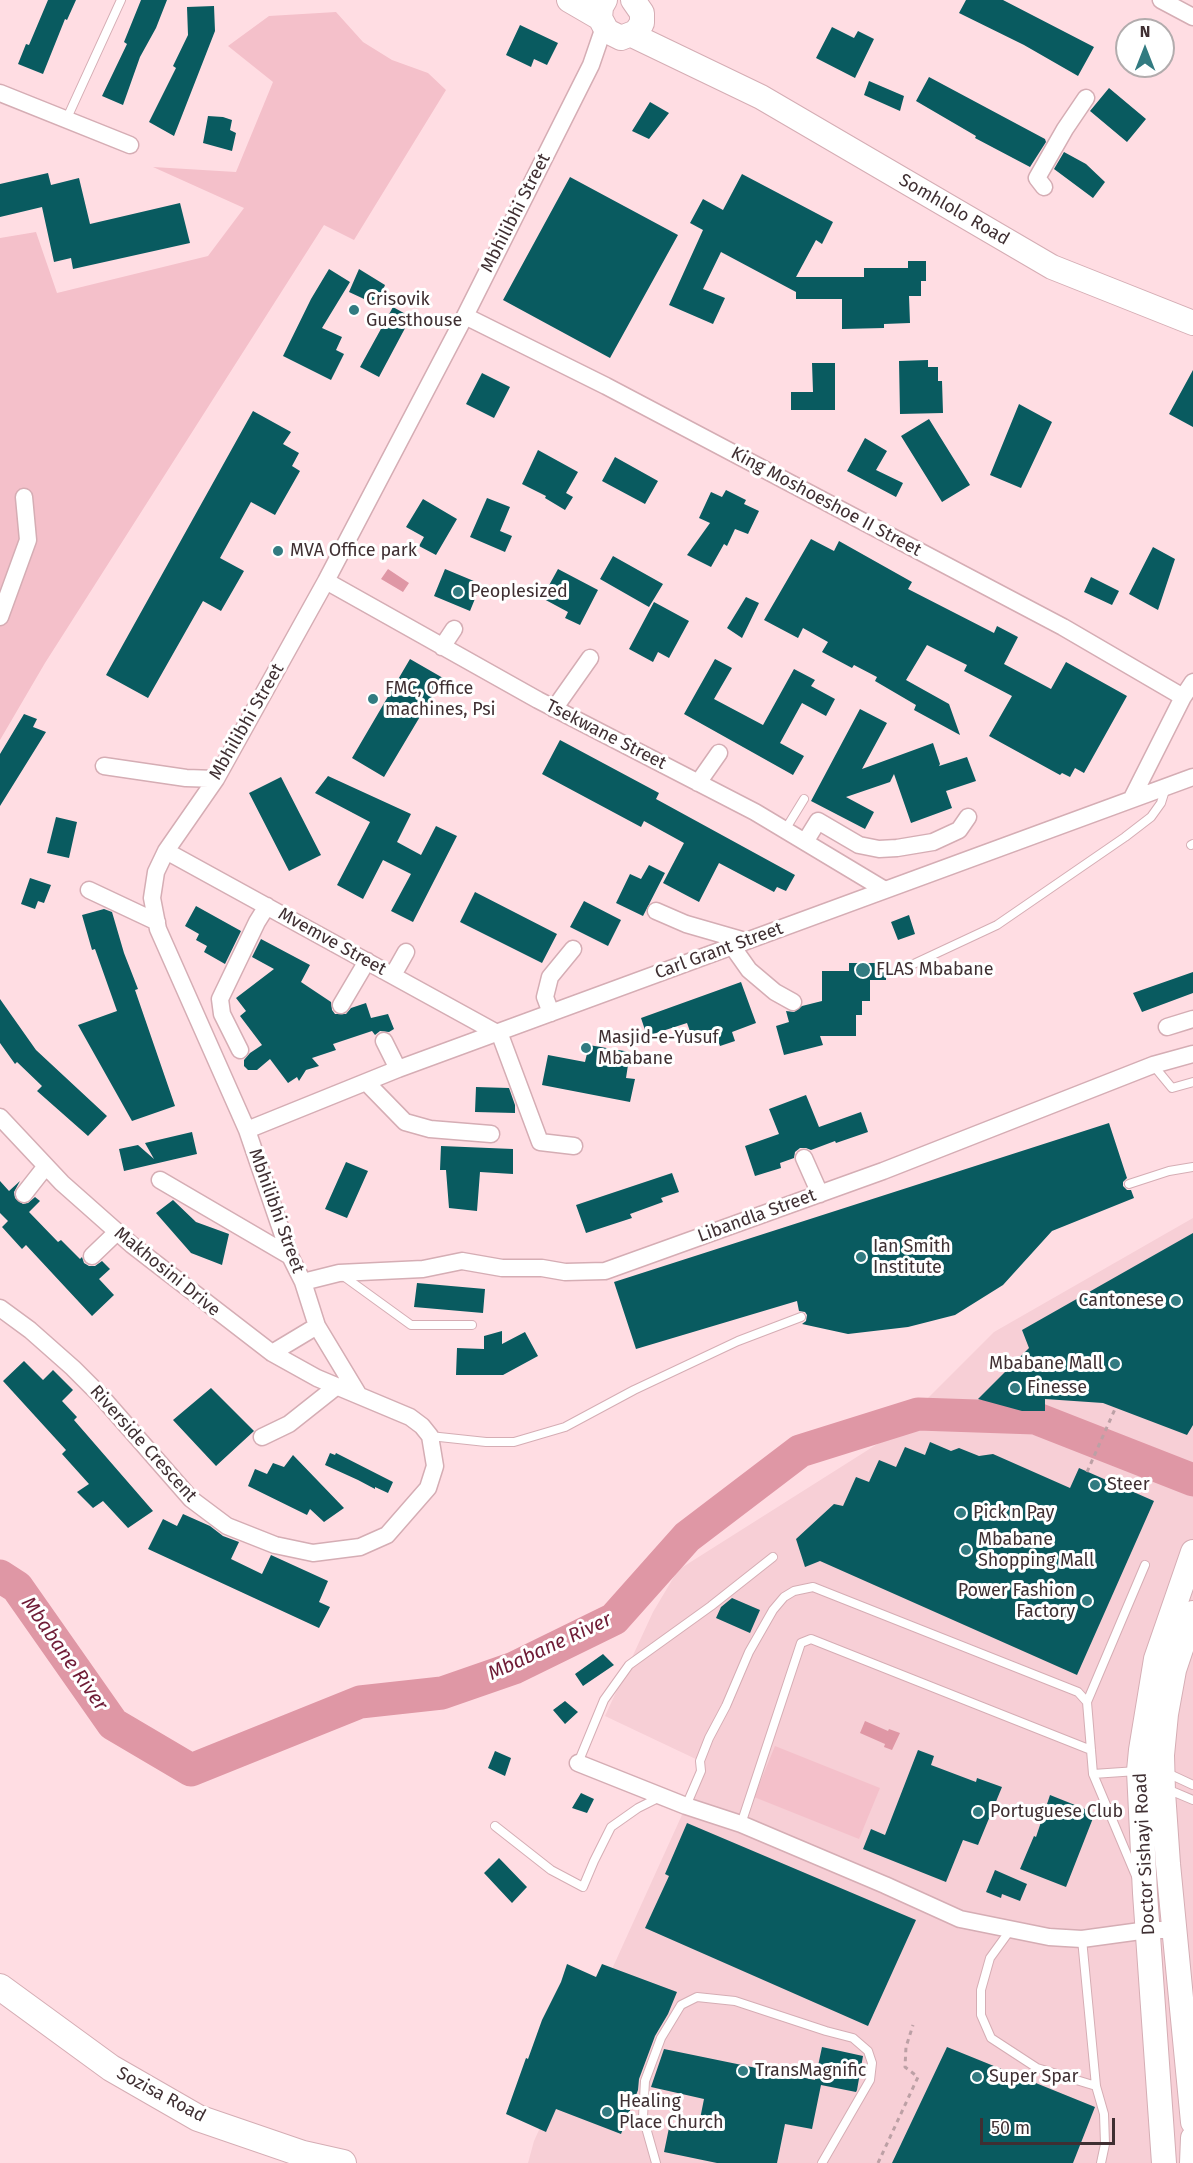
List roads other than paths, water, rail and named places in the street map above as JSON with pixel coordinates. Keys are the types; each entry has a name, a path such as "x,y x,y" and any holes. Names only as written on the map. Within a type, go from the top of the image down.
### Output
{"main road":[{"name":"Somhlolo Road","path":"569,0 623,15 724,80 761,97 1052,267 1193,322"},
{"name":"Doctor Sishayi Road","path":"1193,1552 1156,1659 1140,1750 1151,1782 1175,1930 1193,2124"},
{"name":"Doctor Sishayi Road","path":"1164,2155 1145,1893 1151,1782 1174,1670 1193,1613"},
{"name":"Sozisa Road","path":"0,1987 111,2068 198,2118 303,2154 343,2163"},
{"path":"1164,2155 1173,2131 1193,2124"},
{"path":"1192,2163 1193,2138"}],"street":[{"path":"1161,0 1193,17"},
{"name":"Mbhilibhi Street","path":"358,1394 317,1326 303,1282 290,1256 247,1130 158,929 152,898 156,872 166,850 216,779 326,581 465,316 591,66 623,15"},
{"path":"0,93 68,118 130,145"},
{"path":"1044,187 1037,178 1086,98"},
{"name":"King Moshoeshoe II Street","path":"465,316 606,386 1063,627 1183,697"},
{"path":"0,617 28,540 24,496"},
{"name":"Tsekwane Street","path":"326,581 554,709 755,812 885,890"},
{"path":"442,647 454,629"},
{"path":"554,709 590,658"},
{"path":"1132,798 1183,697 1193,682"},
{"path":"698,783 718,753"},
{"path":"104,766 186,778 216,779"},
{"name":"Carl Grant Street","path":"247,1130 398,1069 1193,777"},
{"path":"805,842 818,821 859,845 879,849 897,848 933,842 959,830 968,817"},
{"name":"Mvemve Street","path":"166,850 498,1032"},
{"path":"89,890 157,922"},
{"path":"240,1050 222,1014 220,999 267,906"},
{"path":"656,911 739,944 749,970 775,993 792,1002"},
{"path":"551,1013 545,997 550,977 573,949"},
{"path":"393,975 406,952"},
{"path":"342,1005 367,961"},
{"path":"1167,1027 1193,1019"},
{"path":"498,1032 540,1142 574,1146"},
{"path":"384,1041 398,1069"},
{"name":"Libandla Street","path":"303,1282 339,1273 423,1269 462,1261 502,1268 542,1268 565,1272 605,1271 820,1194 1153,1065 1193,1053"},
{"path":"366,1082 405,1122 430,1129 491,1134"},
{"name":"Makhosini Drive","path":"0,1117 45,1166 117,1232 217,1312 272,1353 316,1378 358,1394"},
{"path":"804,1158 820,1194"},
{"path":"24,1194 45,1166"},
{"path":"160,1180 290,1256"},
{"path":"92,1256 117,1232"},
{"name":"Riverside Crescent","path":"0,1308 30,1330 94,1388 191,1499 227,1526 275,1545 313,1552 360,1547 387,1534 428,1488 435,1466 430,1436"},
{"path":"272,1353 317,1326"},
{"path":"262,1437 290,1424 337,1386"},
{"path":"358,1394 410,1417 430,1436"},
{"path":"578,1763 660,1797 741,1824 885,1885 960,1920 1049,1937 1082,1939 1148,1930 1175,1930"}],"lane":[{"path":"68,118 121,0"},
{"path":"905,968 997,924 1125,837 1150,818 1161,803 1166,787"},
{"path":"785,830 804,799"},
{"path":"1153,1065 1172,1088 1193,1082"},
{"path":"1129,1184 1193,1167"},
{"path":"339,1273 411,1325 472,1325"},
{"path":"430,1436 486,1442 514,1442 565,1426 634,1390 738,1341 801,1317"},
{"path":"578,1763 604,1700 629,1665 711,1606 773,1557"},
{"path":"1145,1565 1087,1702 1093,1774 1123,1848 1145,1893"},
{"path":"686,1806 701,1771 700,1761 709,1738 726,1706 749,1652 773,1610 784,1597 806,1587 821,1589 1078,1692 1087,1702"},
{"path":"741,1824 801,1643 812,1639 1091,1750"},
{"path":"1093,1774 1193,1785"},
{"path":"1151,1782 1193,1800"},
{"path":"495,1826 551,1870 583,1887 611,1827 638,1808 660,1797"},
{"path":"1011,1929 990,1958 981,1990 981,2014 991,2038 1037,2068 1096,2086"},
{"path":"1082,1939 1096,2086 1104,2114 1105,2145 1101,2163"},
{"path":"656,2163 643,2116 645,2081 660,2038 681,2005 697,1997 735,2001 853,2038 868,2051 872,2063 870,2080 822,2163"}],"waterway":[{"name":"Mbabane River","path":"0,1576 17,1587 113,1724 191,1770 360,1702 442,1693 514,1668 614,1619 687,1537 800,1451 918,1414 1035,1418 1193,1480"}],"place":[{"name":"Crisovik Guesthouse","path":"354,310"},
{"name":"MVA Office park","path":"278,551"},
{"name":"Peoplesized","path":"458,592"},
{"name":"FMC, Office machines, Psi","path":"373,699"},
{"name":"FLAS Mbabane","path":"863,970"},
{"name":"Masjid-e-Yusuf Mbabane","path":"586,1048"},
{"name":"Ian Smith Institute","path":"861,1257"},
{"name":"Cantonese","path":"1176,1301"},
{"name":"Mbabane Mall","path":"1115,1364"},
{"name":"Finesse","path":"1015,1388"},
{"name":"Steer","path":"1095,1485"},
{"name":"Pick n Pay","path":"961,1513"},
{"name":"Mbabane Shopping Mall","path":"966,1550"},
{"name":"Power Fashion Factory","path":"1087,1601"},
{"name":"Portuguese Club","path":"978,1812"},
{"name":"TransMagnific","path":"743,2071"},
{"name":"Super Spar","path":"977,2077"},
{"name":"Healing Place Church","path":"607,2112"}]}
